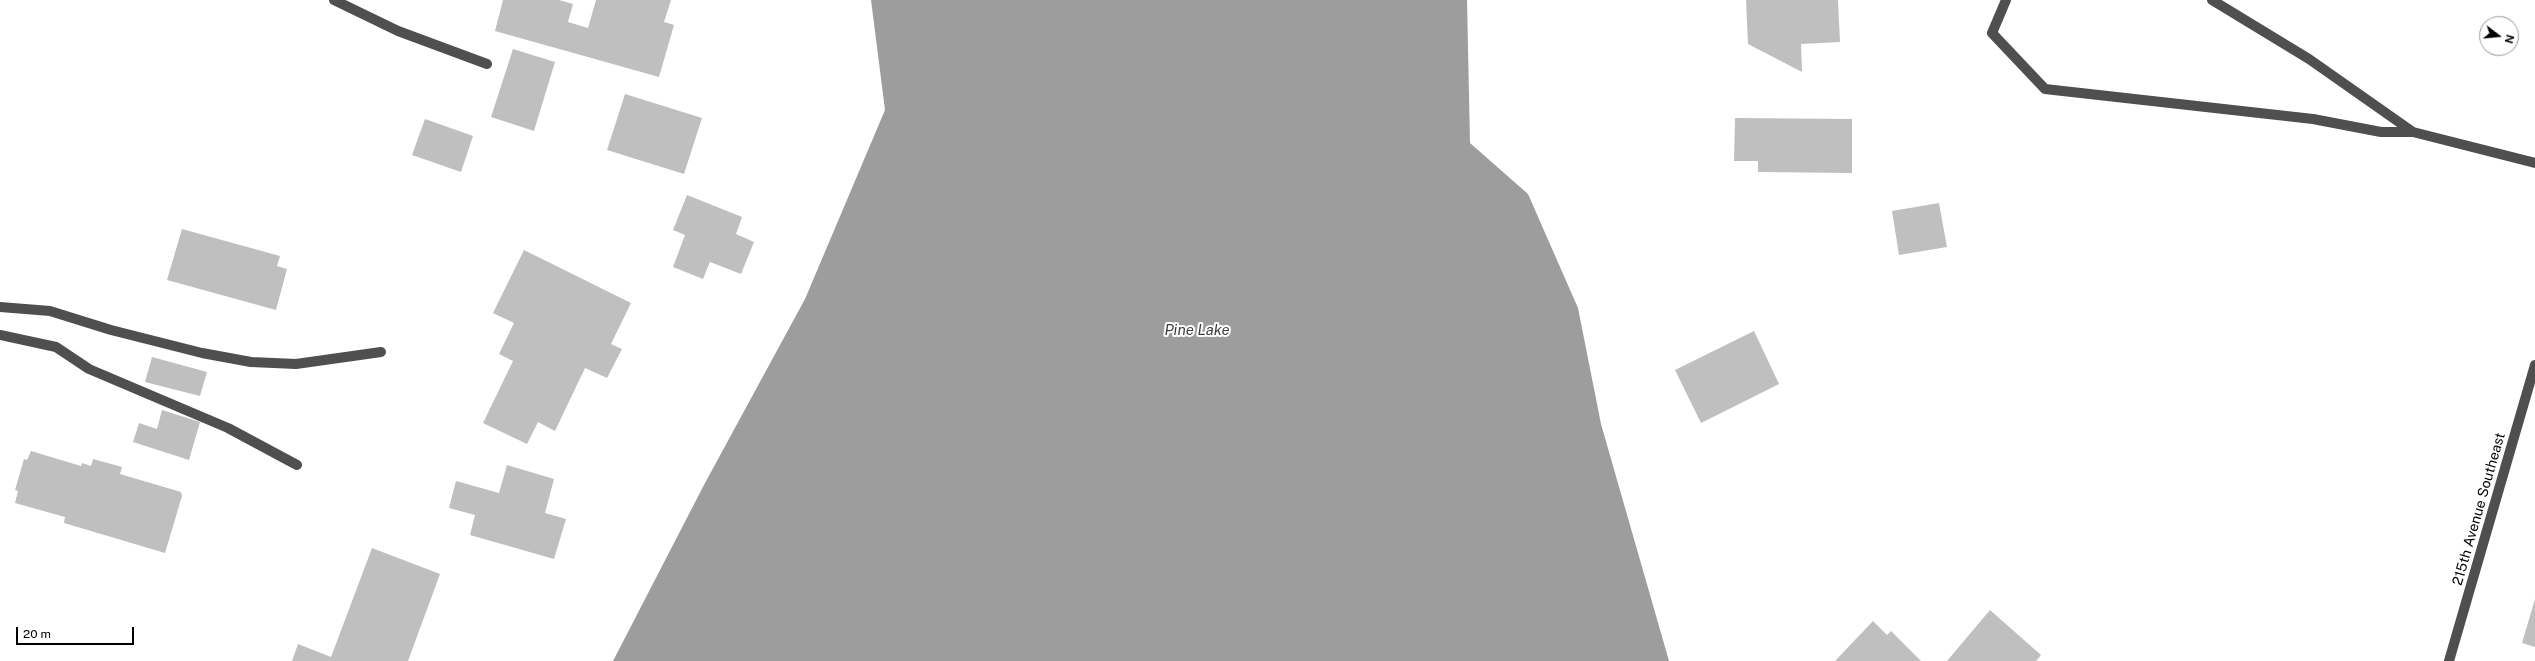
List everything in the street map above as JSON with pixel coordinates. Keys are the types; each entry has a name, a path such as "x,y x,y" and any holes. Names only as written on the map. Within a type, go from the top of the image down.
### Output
{"street":[{"path":"334,0 398,31 487,64"},
{"path":"2006,0 1992,33 2045,89 2313,119 2381,132 2413,132 2535,163"},
{"path":"2212,0 2309,59 2413,132"},
{"path":"0,307 50,311 119,332 202,353 251,362 296,364 381,352"},
{"path":"0,335 56,347 89,369 228,428 297,465"},
{"name":"215th Avenue Southeast","path":"2449,661 2535,365"}],"water":[{"name":"Pine Lake","path":"871,0 1467,0 1470,143 1528,194 1578,308 1601,424 1669,661 613,661 705,483 805,299 885,110"}],"building":[{"path":"503,0 559,0 573,4 568,22 588,28 596,0 671,0 664,22 674,25 659,77 495,31"},
{"path":"1746,0 1838,0 1840,42 1801,44 1802,72 1748,44"},
{"path":"513,49 555,62 534,131 491,117"},
{"path":"625,94 702,118 684,174 607,150"},
{"path":"1735,118 1852,119 1852,173 1758,172 1758,161 1734,161"},
{"path":"425,119 473,136 461,172 412,155"},
{"path":"687,195 742,217 736,234 754,242 741,274 710,262 703,279 673,267 685,235 673,230"},
{"path":"1939,203 1947,247 1899,255 1892,211"},
{"path":"182,229 280,256 277,266 287,269 276,310 167,280"},
{"path":"524,250 631,303 611,344 622,349 607,378 585,368 555,431 538,422 527,444 483,423 513,361 499,354 514,323 493,313"},
{"path":"1754,331 1779,384 1701,423 1675,370"},
{"path":"152,357 207,372 200,396 145,382"},
{"path":"162,410 200,422 189,460 133,442 139,423 157,429"},
{"path":"31,451 81,466 82,463 91,466 93,459 122,467 120,474 181,492 182,496 165,553 64,523 65,517 15,503 18,491 15,490 24,459 27,460"},
{"path":"507,465 554,479 545,513 566,519 554,559 470,535 475,515 449,508 456,481 499,493"},
{"path":"372,548 440,574 408,661 292,661 298,644 331,657"},
{"path":"2535,599 2535,647 2522,643"},
{"path":"1990,610 2041,655 2036,661 1947,661"},
{"path":"1873,621 1887,635 1891,631 1921,661 1835,661"}]}
